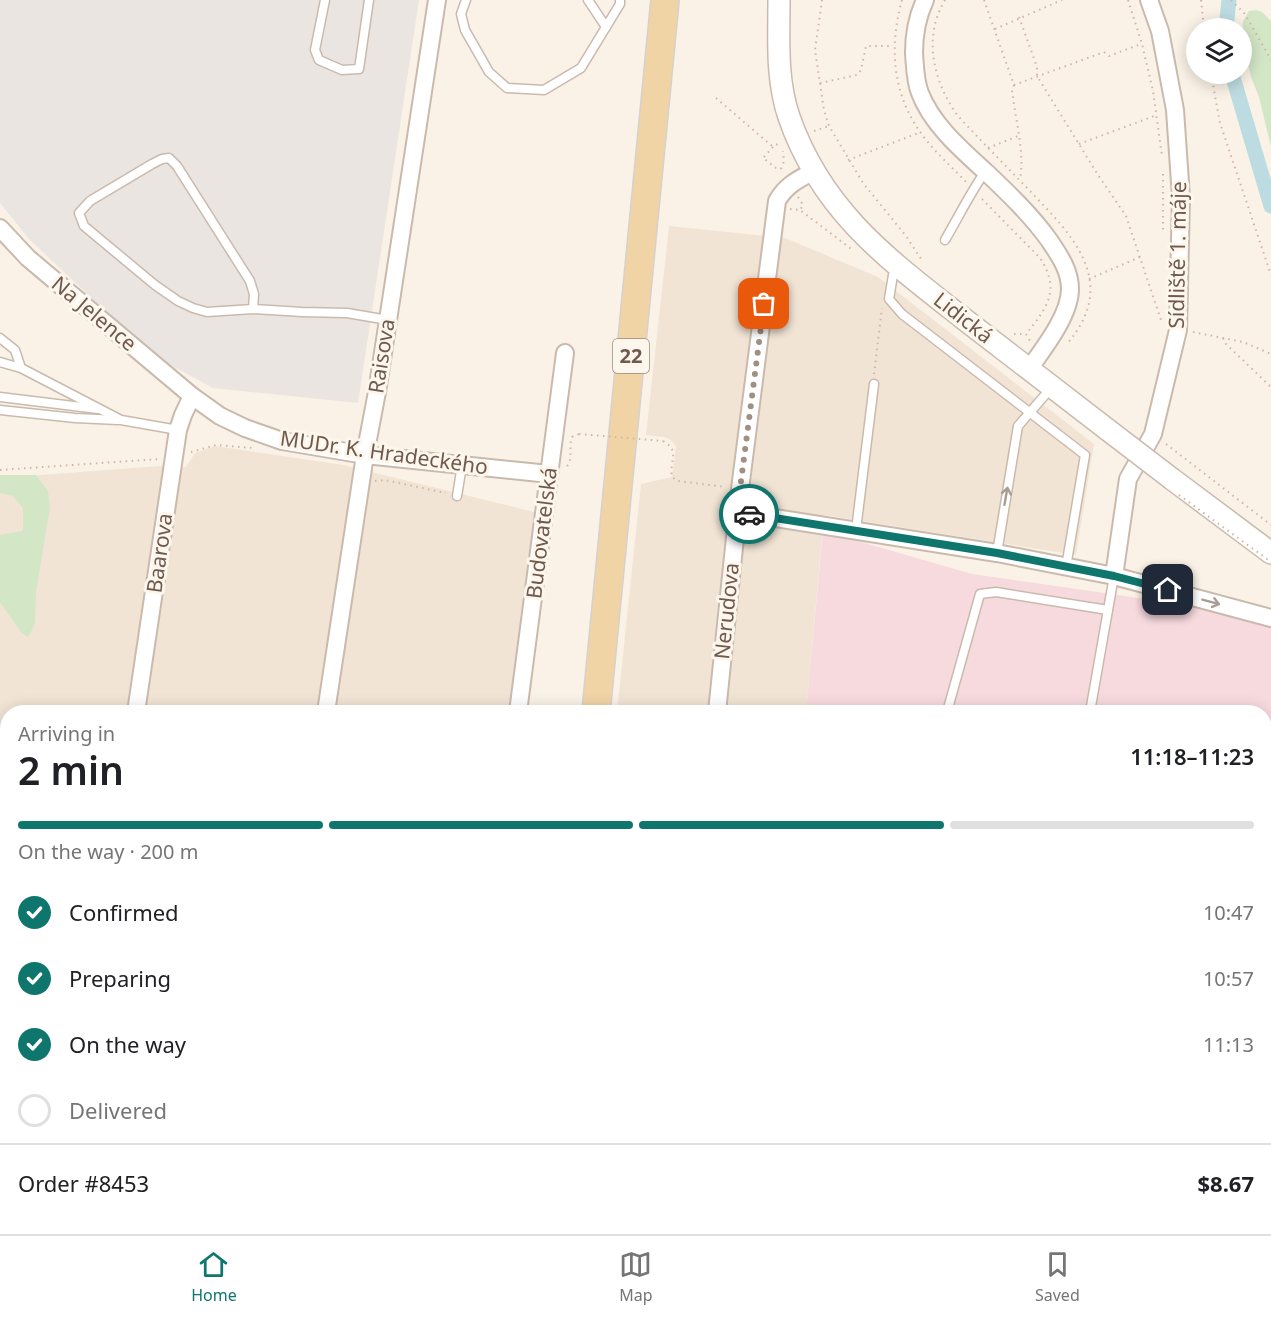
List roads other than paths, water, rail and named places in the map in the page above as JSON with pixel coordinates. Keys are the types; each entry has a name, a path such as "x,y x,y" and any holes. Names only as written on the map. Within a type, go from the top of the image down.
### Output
{"main road":[{"name":"22","path":"597,705 665,0"}],"street":[{"name":"Raisova","path":"327,705 437,0"},
{"name":"Lidická","path":"779,0 778,66 789,115 789,140 851,223 897,266 1108,430 1174,486 1271,553"},
{"path":"925,0 914,37 915,69 920,94 952,140 1032,218 1067,269 1070,290 1065,311 1029,369"},
{"name":"Sídliště 1. máje","path":"1114,576 1128,478 1154,434 1172,325 1181,197 1175,110 1160,31 1149,0"},
{"name":"Nerudova","path":"718,705 737,512 777,201 790,184 814,171"},
{"name":"Na Jelence","path":"0,228 28,258 192,396"},
{"name":"Budovatelská","path":"519,705 565,353"},
{"name":"Baarova","path":"137,705 178,430 192,396"},
{"name":"MUDr. K. Hradeckého","path":"192,396 220,416 262,435 282,441 365,455 549,474"},
{"path":"737,512 997,553 1114,576 1271,618"}],"lane":[{"path":"325,0 315,50 319,60 342,70 359,69 369,0"},
{"path":"466,0 461,15 465,30 489,72 507,88 544,90 581,68 620,0"},
{"path":"588,0 606,27"},
{"path":"253,309 254,294 250,281 177,166 169,159 162,159 152,164 90,201 80,213 84,226 155,285 178,301 207,312 253,309 347,313 388,320"},
{"path":"945,240 973,189 986,172"},
{"path":"897,266 889,299 902,314 1085,455 1066,567"},
{"path":"0,338 15,350 21,368"},
{"path":"0,362 21,368 121,420"},
{"path":"856,530 874,384"},
{"path":"997,553 1018,426 1052,387"},
{"path":"0,397 102,409"},
{"path":"0,410 121,420 178,430"},
{"path":"457,496 462,465"},
{"path":"1091,705 1114,576"},
{"path":"948,705 980,594 996,592 1108,610"}],"waterway":[{"path":"1227,18 1229,0"},
{"path":"1235,84 1271,206"}]}
